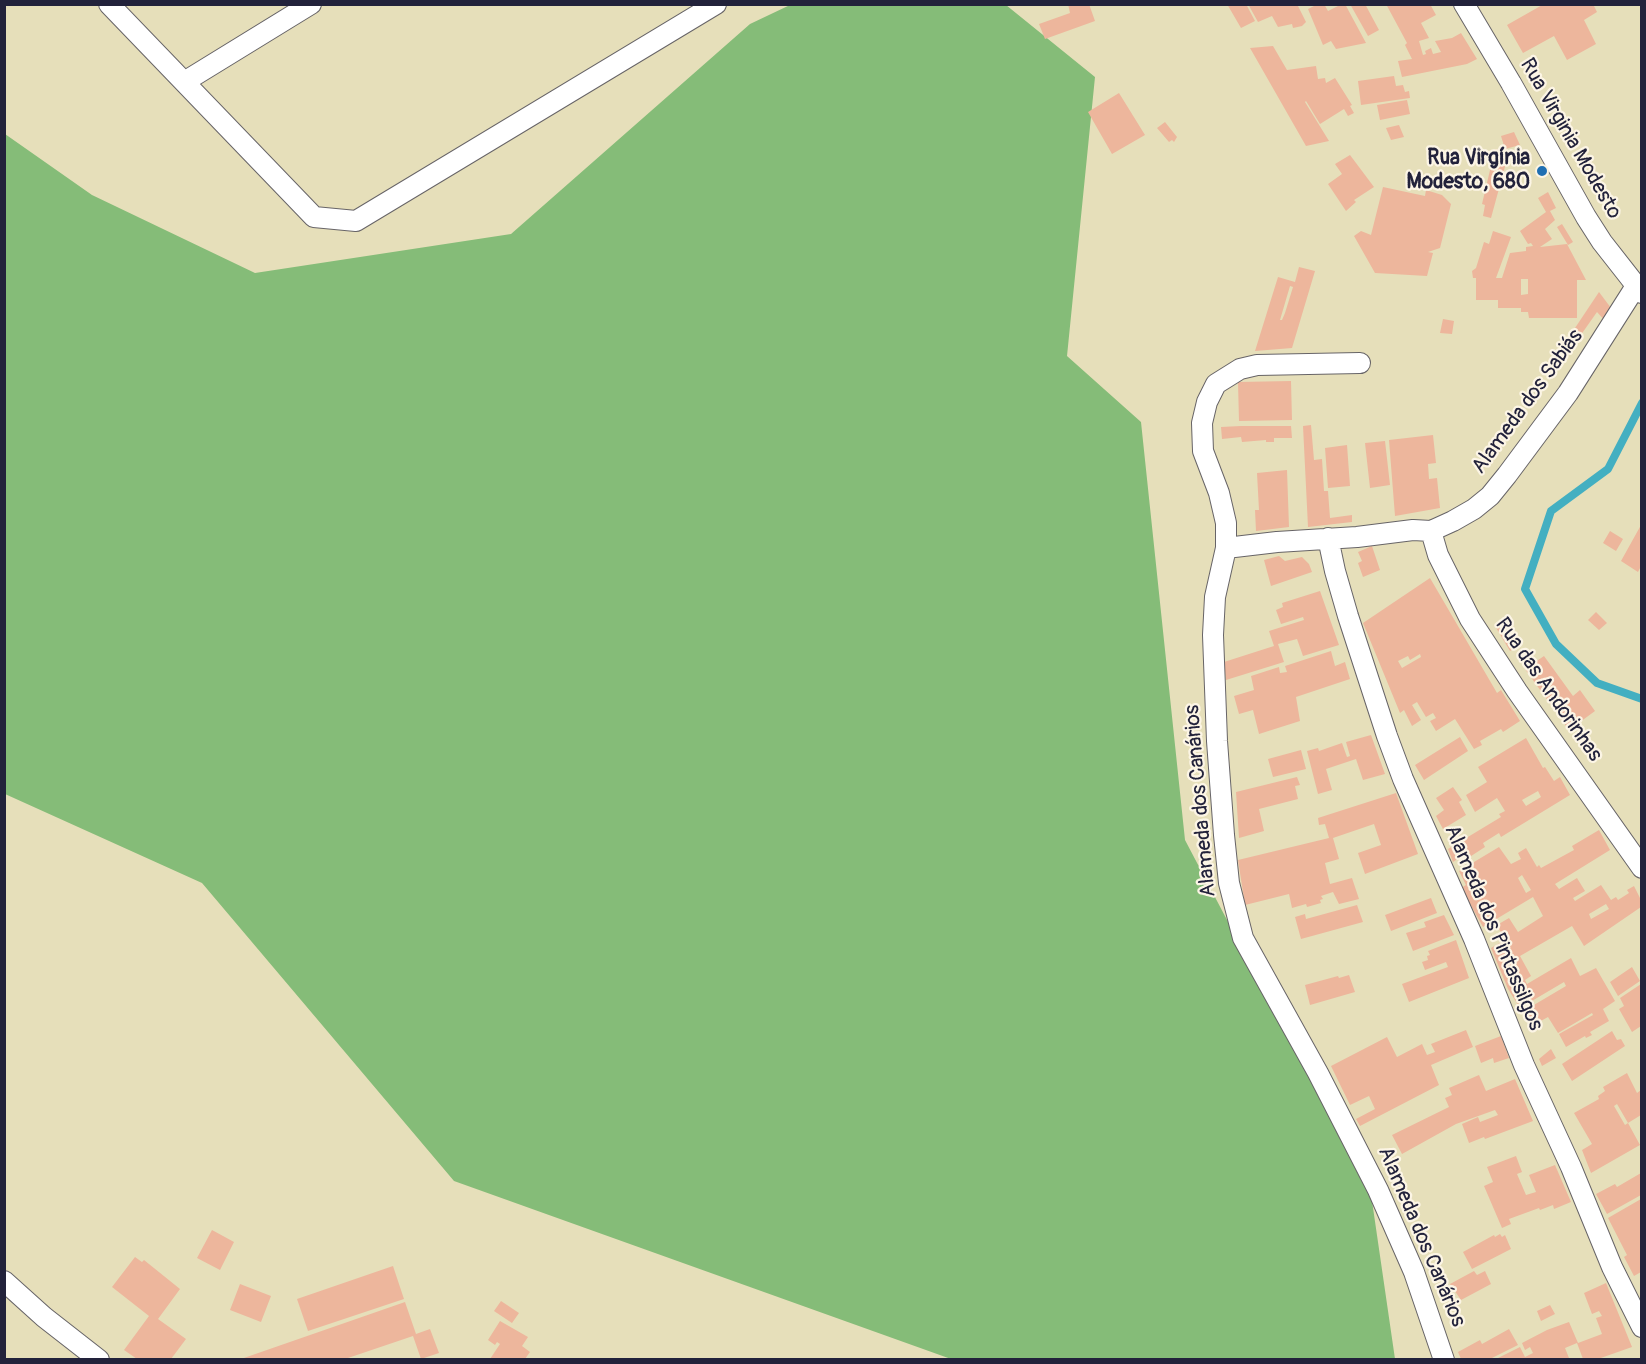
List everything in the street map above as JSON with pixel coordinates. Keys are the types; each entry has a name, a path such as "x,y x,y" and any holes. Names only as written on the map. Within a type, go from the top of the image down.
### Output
{"street":[{"path":"110,4 314,217 356,221 716,4"},
{"path":"184,82 311,4"},
{"name":"Rua Virginia Modesto","path":"1464,4 1586,217 1639,290"},
{"name":"Alameda dos Sabiás","path":"1226,548 1413,530 1431,531 1474,509 1490,496 1568,393 1639,290"},
{"name":"Alameda dos Canários","path":"1360,363 1257,365 1240,369 1216,384 1207,402 1201,436 1203,451 1219,493 1226,523 1226,548 1215,597 1213,635 1217,741 1224,835 1229,883 1243,938 1323,1082 1378,1190 1414,1272 1444,1359"},
{"name":"Rua das Andorinhas","path":"1431,531 1438,555 1470,619 1517,692 1641,868"},
{"name":"Alameda dos Pintassilgos","path":"1328,538 1348,616 1403,779 1474,939 1524,1065 1571,1167 1612,1267 1641,1327"},
{"path":"4,1281 44,1317 99,1359"}],"green space":[{"path":"790,5 1006,5 1095,77 1067,356 1141,422 1185,840 1371,1194 1395,1359 951,1359 454,1181 202,883 5,794 5,134 92,195 255,273 511,234 750,24"}],"building":[{"path":"1068,4 1089,4 1095,21 1045,39 1039,24 1070,13"},
{"path":"1227,4 1246,4 1255,21 1241,28"},
{"path":"1248,4 1297,4 1306,22 1302,26 1293,28 1292,24 1278,27 1272,16 1258,22"},
{"path":"1324,4 1328,11 1338,6 1337,4 1345,4 1366,43 1336,49 1331,41 1323,45 1308,9"},
{"path":"1350,4 1365,4 1379,30 1368,36"},
{"path":"1386,4 1430,4 1436,15 1421,23 1429,38 1419,41 1423,55 1431,48 1433,54 1441,52 1435,41 1452,38 1461,33 1477,59 1467,64 1402,77 1398,61 1412,59 1405,45 1407,43"},
{"path":"1544,4 1593,4 1597,12 1584,20 1596,44 1567,60 1554,36 1523,53 1507,25"},
{"path":"1273,46 1287,70 1316,66 1318,79 1325,78 1326,83 1335,78 1352,105 1350,106 1354,113 1348,116 1344,109 1320,124 1305,102 1329,141 1306,146 1250,48"},
{"path":"1394,76 1396,86 1403,85 1405,92 1409,91 1410,98 1361,105 1358,81"},
{"path":"1119,93 1145,135 1112,154 1088,112"},
{"path":"1407,100 1410,114 1380,120 1377,105"},
{"path":"1165,122 1177,137 1174,142 1172,140 1169,142 1157,128"},
{"path":"1399,125 1404,137 1391,140 1386,128"},
{"path":"1514,132 1520,145 1505,149 1501,136"},
{"path":"1495,149 1509,152 1491,218 1483,216 1485,205 1482,204"},
{"path":"1350,155 1374,187 1354,200 1356,202 1346,211 1328,184 1342,174 1335,164"},
{"path":"1383,187 1425,196 1426,190 1442,195 1451,204 1440,248 1428,252 1433,253 1427,276 1375,273 1354,236 1361,231 1371,235"},
{"path":"1548,192 1556,208 1550,211 1555,220 1545,229 1552,239 1540,247 1567,244 1586,280 1577,280 1577,318 1529,318 1528,312 1521,312 1521,308 1498,308 1498,300 1476,300 1476,278 1473,278 1472,271 1476,268 1484,242 1489,244 1493,231 1511,237 1496,278 1502,278 1510,253 1526,251 1526,247 1533,246 1531,243 1528,244 1520,231 1546,212 1538,198","holes":["1521,279 1528,279 1528,294 1521,295"]},
{"path":"1562,224 1573,242 1568,245 1557,227"},
{"path":"1299,267 1315,271 1292,348 1255,351 1278,277 1295,282","holes":["1290,286 1293,287 1285,313 1280,320"]},
{"path":"1599,292 1614,312 1607,323 1597,312 1566,356 1559,352"},
{"path":"1443,319 1454,321 1452,334 1440,333"},
{"path":"1291,381 1292,420 1239,421 1238,382"},
{"path":"1311,425 1314,460 1322,459 1324,491 1328,491 1330,518 1352,515 1352,522 1308,527 1303,426"},
{"path":"1291,426 1292,438 1274,438 1274,442 1266,442 1266,440 1242,442 1241,437 1222,439 1221,427"},
{"path":"1433,435 1436,463 1428,464 1429,479 1437,478 1440,508 1395,516 1389,440"},
{"path":"1385,441 1390,485 1370,488 1365,443"},
{"path":"1347,445 1350,486 1328,488 1325,448"},
{"path":"1287,470 1289,527 1256,531 1255,510 1259,510 1257,473"},
{"path":"1641,525 1641,566 1638,572 1621,561"},
{"path":"1610,531 1623,539 1616,551 1603,543"},
{"path":"1372,546 1380,570 1363,577 1358,563 1362,561 1358,552"},
{"path":"1279,556 1285,561 1302,557 1309,564 1312,572 1271,586 1264,560"},
{"path":"1430,578 1497,693 1501,690 1520,721 1503,732 1501,729 1480,741 1482,745 1474,749 1455,719 1436,731 1430,721 1436,718 1433,713 1426,717 1417,702 1412,705 1421,720 1412,726 1404,710 1400,713 1363,623","holes":["1420,654 1421,657 1402,668 1398,661 1408,656 1410,660"]},
{"path":"1320,591 1339,645 1303,656 1297,639 1278,644 1284,662 1226,680 1224,662 1274,646 1269,631 1304,620 1303,617 1281,624 1276,610 1283,607 1282,603"},
{"path":"1596,612 1607,623 1599,630 1588,620"},
{"path":"1502,621 1518,646 1510,651 1495,626"},
{"path":"1331,651 1335,666 1345,662 1350,679 1296,697 1300,721 1259,734 1253,710 1239,714 1234,696 1254,690 1251,676 1279,667 1280,673 1287,672 1285,666"},
{"path":"1544,656 1573,696 1580,690 1595,711 1569,730 1525,669"},
{"path":"1371,735 1385,774 1363,780 1356,759 1326,769 1332,790 1318,794 1307,751 1318,748 1319,751 1342,743 1347,757 1350,756 1346,742"},
{"path":"1460,737 1468,751 1424,780 1415,765"},
{"path":"1526,738 1543,768 1545,767 1554,781 1560,777 1570,795 1501,837 1499,833 1483,843 1485,847 1468,858 1465,854 1453,862 1448,849 1501,817 1499,814 1505,811 1497,798 1475,812 1466,795 1487,782 1478,767","holes":["1538,791 1541,797 1526,806 1522,800"]},
{"path":"1301,750 1306,769 1273,777 1268,759"},
{"path":"1297,777 1300,785 1295,786 1298,799 1259,809 1264,831 1239,838 1236,792"},
{"path":"1453,787 1462,800 1459,802 1466,815 1443,829 1436,816 1444,810 1436,798"},
{"path":"1396,793 1418,854 1365,874 1358,853 1381,845 1374,824 1333,838 1339,859 1325,863 1330,884 1352,878 1359,899 1339,904 1333,892 1321,896 1323,899 1320,900 1321,903 1292,908 1289,894 1245,905 1238,860 1329,838 1325,824 1319,825 1318,818"},
{"path":"1599,830 1610,850 1555,884 1559,889 1577,878 1585,891 1573,898 1575,901 1601,885 1611,900 1616,897 1618,900 1629,893 1627,890 1634,886 1641,900 1641,907 1584,946 1572,926 1520,956 1531,976 1525,980 1527,984 1571,958 1580,976 1596,968 1615,1001 1603,1009 1609,1021 1590,1032 1592,1035 1586,1038 1585,1036 1566,1047 1559,1034 1593,1015 1592,1013 1558,1033 1548,1017 1530,1027 1522,1012 1566,986 1564,982 1520,1008 1508,989 1491,948 1505,940 1497,925 1509,918 1518,932 1543,916 1533,897 1483,927 1461,888 1466,885 1459,871 1499,847 1511,864 1521,859 1518,853 1526,848 1537,867 1539,865 1541,868 1574,850 1572,846","holes":["1522,875 1531,890 1526,893 1518,878","1606,904 1609,909 1591,919 1589,914"]},
{"path":"1431,898 1437,913 1391,931 1385,915"},
{"path":"1357,905 1363,922 1301,939 1295,917 1305,914 1306,919"},
{"path":"1444,915 1454,935 1413,951 1406,933 1426,927 1424,922"},
{"path":"1456,940 1469,978 1409,1002 1402,984 1448,967 1446,962 1425,970 1422,962 1428,960 1427,956 1430,955 1428,951"},
{"path":"1632,967 1640,981 1618,996 1610,982"},
{"path":"1349,975 1355,992 1310,1005 1305,985"},
{"path":"1641,984 1641,1026 1632,1032 1619,1009 1624,1006 1620,998"},
{"path":"1466,1030 1473,1047 1431,1065 1439,1085 1360,1126 1356,1119 1375,1109 1369,1096 1350,1105 1331,1066 1387,1037 1397,1057 1422,1044 1427,1055 1435,1052 1431,1044"},
{"path":"1612,1031 1617,1040 1621,1039 1625,1046 1572,1081 1562,1064"},
{"path":"1501,1036 1509,1058 1494,1063 1493,1058 1481,1063 1475,1046"},
{"path":"1551,1049 1556,1058 1542,1066 1539,1059"},
{"path":"1627,1073 1637,1093 1641,1090 1641,1115 1628,1123 1640,1145 1591,1173 1582,1150 1592,1144 1574,1113 1599,1099 1598,1096 1605,1091 1603,1087","holes":["1617,1104 1628,1123 1625,1125 1614,1106"]},
{"path":"1479,1075 1486,1091 1515,1079 1533,1121 1469,1143 1462,1124 1478,1117 1480,1122 1498,1115 1495,1110 1456,1124 1402,1154 1392,1135 1449,1107 1445,1098 1452,1095 1449,1088"},
{"path":"1516,1156 1522,1172 1517,1174 1526,1195 1536,1192 1529,1175 1555,1165 1571,1202 1554,1209 1553,1205 1540,1210 1539,1208 1509,1219 1511,1224 1502,1228 1484,1186 1493,1182 1487,1167"},
{"path":"1641,1173 1641,1195 1607,1214 1596,1194 1615,1184 1617,1187"},
{"path":"1641,1199 1641,1272 1634,1276 1624,1257 1627,1255 1608,1218"},
{"path":"212,1230 234,1242 220,1270 197,1258"},
{"path":"1500,1234 1502,1237 1505,1235 1511,1249 1472,1269 1463,1252"},
{"path":"135,1257 142,1262 144,1260 180,1289 158,1319 186,1339 171,1359 137,1359 124,1350 149,1316 112,1287"},
{"path":"393,1266 404,1299 308,1331 297,1299"},
{"path":"1474,1271 1477,1275 1485,1271 1491,1284 1461,1300 1450,1284"},
{"path":"1606,1283 1632,1347 1598,1359 1583,1359 1577,1343 1565,1348 1569,1358 1566,1359 1496,1359 1520,1347 1525,1357 1533,1353 1530,1347 1525,1350 1522,1343 1569,1322 1578,1343 1602,1334 1596,1318 1602,1316 1599,1311 1592,1314 1584,1293"},
{"path":"240,1284 271,1296 261,1322 230,1310"},
{"path":"501,1301 519,1313 512,1323 494,1311"},
{"path":"405,1302 416,1334 430,1329 439,1353 421,1359 413,1336 345,1359 241,1359"},
{"path":"1550,1305 1555,1314 1541,1321 1537,1311"},
{"path":"500,1321 528,1337 522,1346 530,1352 525,1359 490,1359 500,1344 497,1342 495,1345 488,1340"},
{"path":"1509,1329 1518,1345 1490,1359 1461,1359 1458,1352 1480,1340 1482,1344"}],"waterway":[{"path":"1642,403 1608,469 1551,511 1525,589 1556,644 1597,683 1642,699"}],"place":[{"name":"Rua Virgínia Modesto, 680","path":"1542,171"}]}
